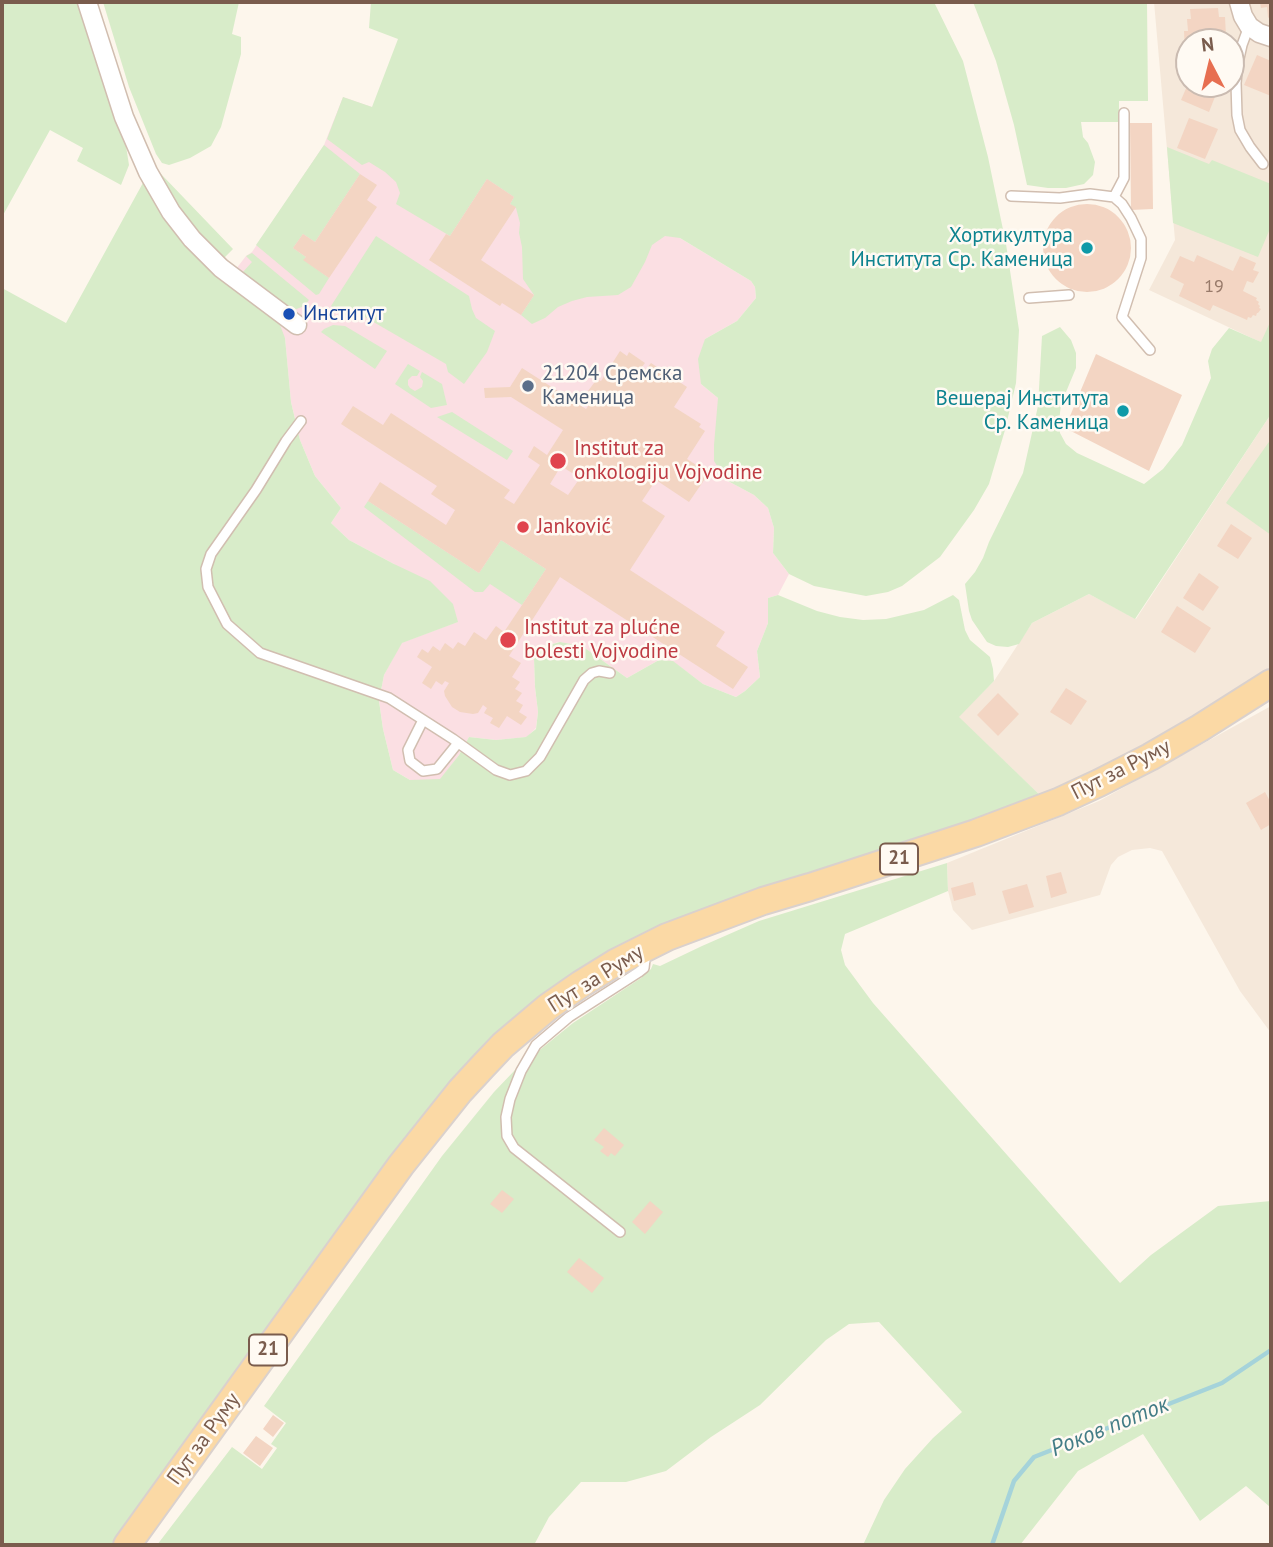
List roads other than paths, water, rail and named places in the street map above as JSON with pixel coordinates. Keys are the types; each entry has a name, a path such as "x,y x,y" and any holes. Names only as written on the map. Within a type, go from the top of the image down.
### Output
{"main road":[{"name":"Пут за Руму","path":"127,1545 401,1165 460,1091 503,1045 548,1007 615,963 667,936 763,901 940,846 1058,802 1160,751 1271,683"}],"street":[{"path":"87,2 124,117 148,172 171,212 192,239 221,268 297,325"},
{"path":"1239,2 1249,26 1271,37"}],"lane":[{"path":"1249,26 1238,63 1237,115 1240,130 1263,164"},
{"path":"1114,197 1124,178 1124,113"},
{"path":"1011,196 1060,198 1090,194 1114,197 1122,204 1141,239 1141,258 1122,317 1150,350"},
{"path":"1030,298 1069,295"},
{"path":"300,421 211,554 206,569 208,587 228,624 260,653 389,698 496,770 510,775 526,771 540,757 584,680 592,673 610,673"},
{"path":"423,720 408,750 410,761 423,771 437,769 458,743"},
{"path":"620,1232 514,1148 507,1136 506,1117 521,1071 536,1045 569,1017 644,968 647,946"}],"waterway":[{"name":"Роков поток","path":"992,1545 1014,1481 1034,1457 1222,1383 1271,1350"}],"place":[{"name":"Хортикултура Института Ср. Каменица","path":"1087,248"},
{"name":"Институт","path":"289,314"},
{"name":"21204 Сремска Каменица","path":"528,386"},
{"name":"Вешерај Института Ср. Каменица","path":"1123,411"},
{"name":"Institut za onkologiju Vojvodine","path":"558,461"},
{"name":"Janković","path":"523,527"},
{"name":"Institut za plućne bolesti Vojvodine","path":"508,640"}]}
